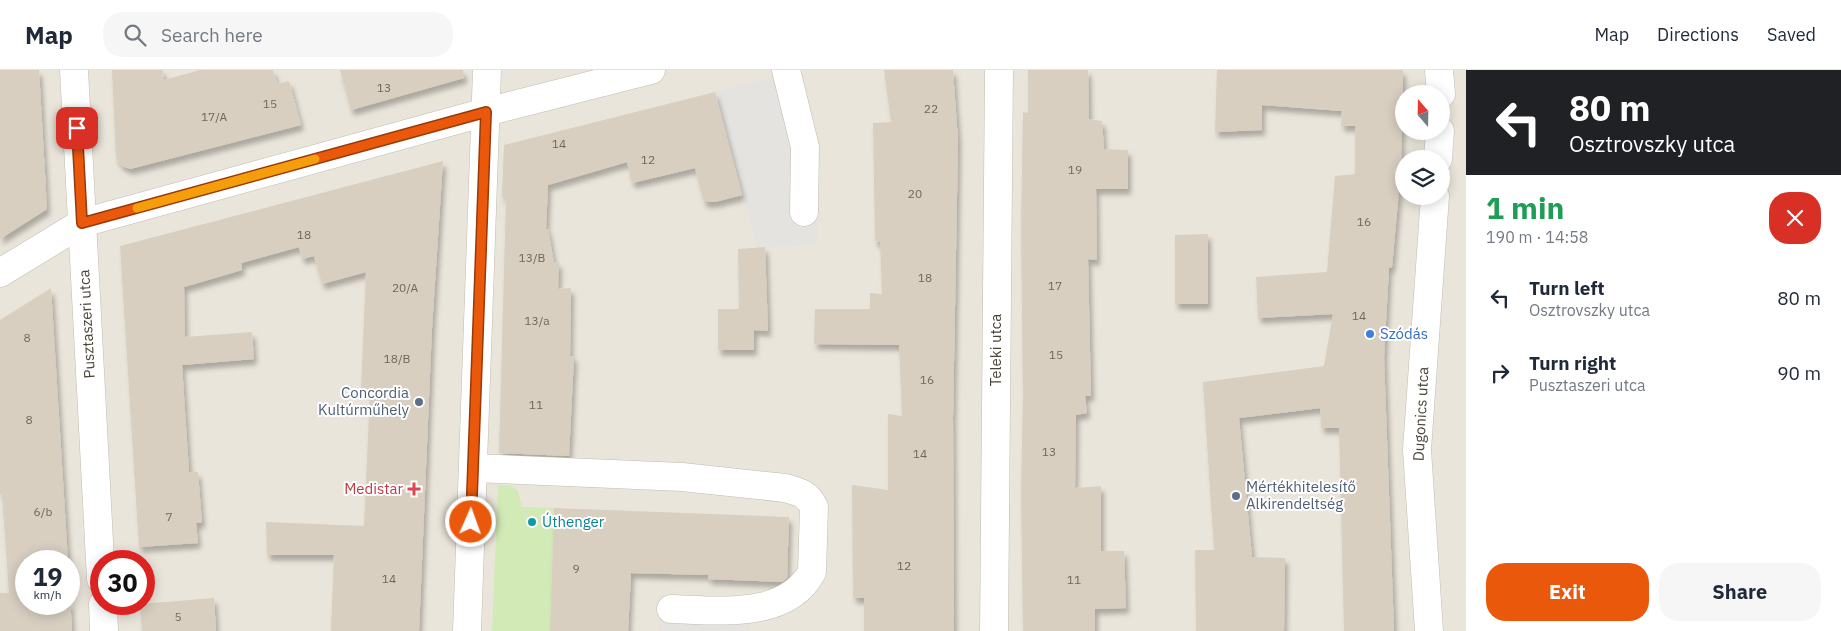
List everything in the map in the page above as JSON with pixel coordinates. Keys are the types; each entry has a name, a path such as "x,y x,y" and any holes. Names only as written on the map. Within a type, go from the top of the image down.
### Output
{"street":[{"name":"Pusztaszeri utca","path":"74,70 99,550"},
{"path":"467,631 487,70"},
{"path":"0,273 82,223 486,112 651,70"},
{"path":"786,70 805,147 804,212"},
{"name":"Teleki utca","path":"994,631 999,70"},
{"path":"1439,70 1440,85"},
{"name":"Dugonics utca","path":"1430,631 1417,450 1434,205"},
{"path":"473,468 682,478 785,488 801,493 810,499 814,507 812,572 799,590 786,598 768,605 744,610 671,609"},
{"path":"103,615 104,631"}],"shaded area":[{"path":"0,70 1466,70 1466,631 0,631"},
{"path":"798,70 819,155 817,245 758,248 715,92"},
{"path":"660,595 750,597 749,631 659,631"}],"green space":[{"path":"498,485 510,485 518,491 522,507 554,508 550,631 492,631"}],"building":[{"path":"0,70 39,70 47,209 0,239"},
{"path":"112,70 163,70 164,80 200,70 273,70 277,84 289,81 301,125 130,169 122,166 116,158"},
{"path":"340,70 463,70 464,78 351,110"},
{"path":"884,70 953,70 958,141 953,418 954,631 864,631 864,598 853,598 852,485 888,490 888,414 902,416 899,345 814,344 815,309 870,309 870,293 882,294 880,242 875,241 873,123 891,122"},
{"path":"1028,70 1088,70 1089,119 1102,121 1104,149 1128,150 1128,189 1096,189 1097,260 1088,259 1091,396 1085,396 1087,413 1076,415 1075,488 1101,486 1101,551 1124,551 1126,608 1095,609 1095,631 1023,631 1021,228 1023,112 1028,113"},
{"path":"1217,70 1403,70 1403,85 1395,85 1395,140 1402,140 1401,150 1395,150 1395,205 1398,205 1392,267 1389,268 1384,357 1394,631 1344,631 1339,428 1321,428 1320,408 1239,418 1252,557 1285,558 1284,631 1196,631 1195,550 1214,550 1203,382 1324,366 1333,314 1258,318 1256,277 1327,272 1335,176 1355,174 1355,126 1341,126 1342,111 1262,105 1262,130 1215,132"},
{"path":"715,92 742,195 715,202 704,202 695,168 632,183 627,162 548,185 546,229 548,229 554,263 559,262 558,289 571,288 570,356 574,356 569,456 499,453 506,197 502,197 504,145"},
{"path":"443,161 432,328 419,631 331,631 334,555 267,555 266,522 364,526 370,391 361,390 366,272 322,284 314,256 302,259 299,247 241,263 242,270 184,287 185,337 252,332 254,359 182,365 189,472 198,472 202,523 196,523 198,543 139,547 120,246"},
{"path":"1208,234 1208,304 1175,304 1175,235"},
{"path":"765,247 768,331 754,330 754,350 718,350 718,309 739,309 738,249"},
{"path":"51,288 67,550 15,550 15,615 71,615 72,631 0,631 0,593 9,593 2,494 0,494 0,320"},
{"path":"554,508 789,517 787,578 782,582 708,579 709,575 631,573 628,631 550,631"},
{"path":"214,598 216,631 142,631 141,615 155,615 155,603"}],"slow traffic":[{"path":"137,208 315,159"}],"place":[{"name":"Szódás","path":"1370,334"},
{"name":"Concordia Kultúrműhely","path":"419,402"},
{"name":"Medistar","path":"414,489"},
{"name":"Mértékhitelesítő Alkirendeltség","path":"1236,496"},
{"name":"Úthenger","path":"532,522"}],"route":[{"path":"77,128 82,223 486,112 471,522"}]}
